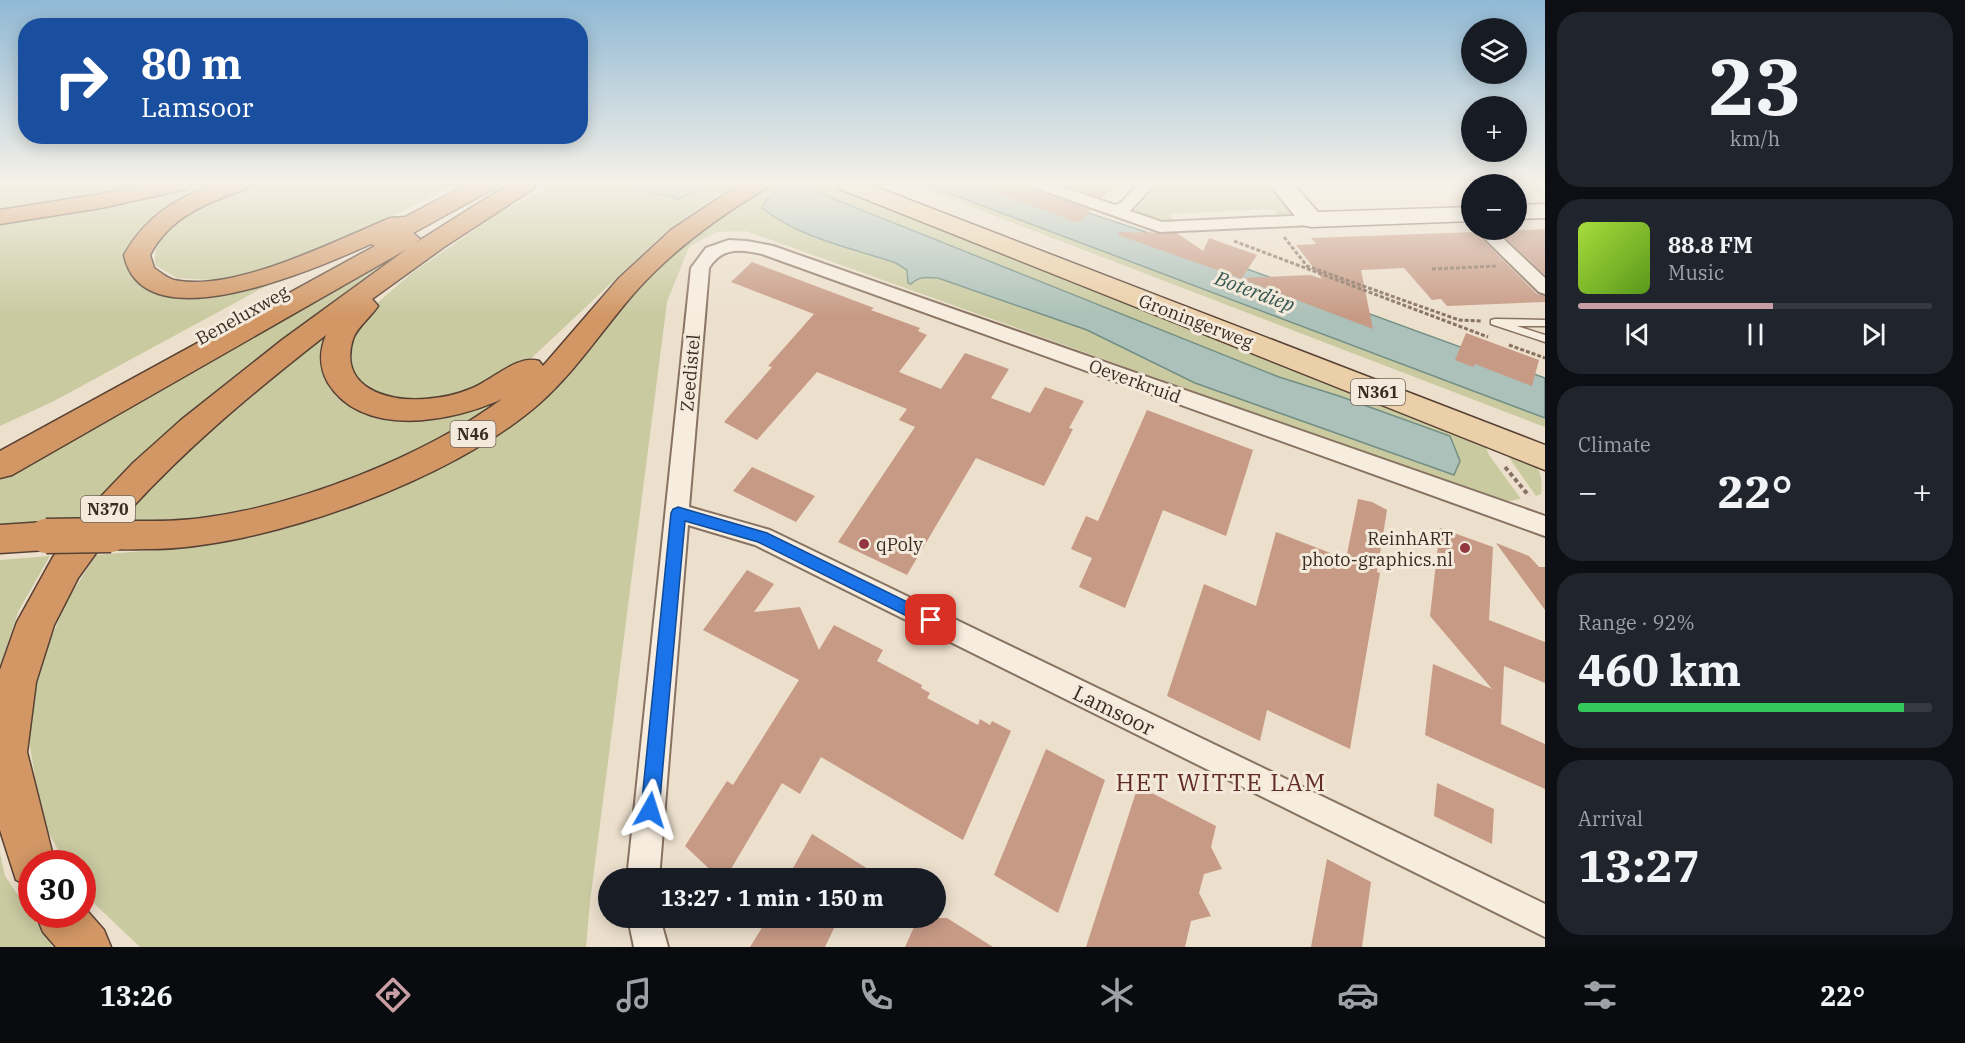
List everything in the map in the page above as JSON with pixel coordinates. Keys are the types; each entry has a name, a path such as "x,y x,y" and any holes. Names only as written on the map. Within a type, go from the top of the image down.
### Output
{"highway":[{"path":"155,228 142,243 136,255 142,272 172,289 203,290 242,284 279,273 383,228"},
{"name":"Beneluxweg","path":"0,446 402,228"},
{"name":"N46","path":"0,466 428,228"},
{"name":"N46","path":"455,228 402,265 356,315 339,338 334,369 344,386 365,401 401,410 422,411 448,407 493,392 549,351 628,270 678,228"},
{"name":"N46","path":"0,539 189,534 271,518 374,484 447,450 487,425 552,375 614,300 642,271 692,228"},
{"name":"N370","path":"27,850 21,830 6,751 11,707 20,665 38,617 63,571 93,527 126,489 183,434 402,265"},
{"path":"71,928 87,947"}],"main road":[{"name":"Groningerweg","path":"960,228 1545,458"},
{"name":"Groningerweg","path":"992,228 1545,442"}],"street":[{"path":"1495,240 1545,288"},
{"name":"Zeedistel","path":"644,868 699,268 705,256 724,245"},
{"name":"Oeverkruid","path":"724,245 745,245 767,250 1545,526"},
{"name":"Lamsoor","path":"678,513 762,537 1545,921"},
{"path":"646,928 651,947"}],"lane":[{"path":"1496,322 1545,323"},
{"path":"1496,322 1545,339"}],"path":[{"path":"1224,228 1226,237 1249,248 1490,338"},
{"path":"1278,228 1307,266 1459,320 1496,322"},
{"path":"1432,269 1521,265"},
{"path":"1501,342 1545,358"}],"green space":[{"path":"0,228 143,228 130,246 128,266 133,276 141,283 157,290 279,279 54,401 0,426"},
{"path":"168,228 367,228 314,254 265,272 212,280 177,278 155,265 157,248"},
{"path":"477,228 673,228 657,240 522,367 478,392 400,403 358,383 346,364 345,343 362,316 413,272"},
{"path":"703,228 792,228 896,263 907,270 911,284 920,278 938,278 1088,330 1195,383 1453,475 1460,461 1449,436 1279,377 976,256 852,228 947,228 1485,445 1489,455 1521,499 1503,502 746,231 716,232 689,247 667,302 586,947 140,947 96,905 96,850 58,850 42,821 29,740 38,671 66,602 96,555 179,548 275,528 511,422 561,382 654,269"},
{"path":"1027,228 1042,228 1545,418 1545,427"},
{"path":"409,249 186,417 135,460 72,525 0,529 0,479"},
{"path":"341,321 325,354 330,387 355,405 497,398 564,351 468,429 305,502 167,524 117,524 193,435"},
{"path":"1503,449 1533,463 1540,474 1541,494 1536,496"},
{"path":"50,556 19,610 0,666 0,560"},
{"path":"0,853 5,876 18,895 18,928 40,928 53,947 0,947"}],"water":[{"path":"795,228 907,228 1279,377 1450,436 1460,461 1454,475 1195,383 1087,330 938,278 923,278 911,284 908,283 907,270 896,263"},
{"name":"Boterdiep","path":"1042,228 1135,228 1545,378 1545,418"}],"building":[{"path":"1545,229 1545,275 1508,240 1527,240 1527,230"},
{"path":"1119,232 1177,233 1203,251 1209,238 1257,255 1242,278 1311,275 1322,279 1296,245 1316,244 1311,238 1461,233 1461,240 1483,240 1537,294 1545,296 1545,302 1447,306 1441,299 1432,300 1404,268 1361,270 1373,329 1118,235"},
{"path":"752,262 920,328 918,331 927,335 899,372 941,389 965,353 1009,369 991,398 1030,413 1045,387 1084,401 1069,428 1073,429 1044,486 976,458 907,575 838,542 915,427 899,420 907,409 817,372 757,440 724,422 772,367 768,366 814,314 731,282"},
{"path":"1466,333 1539,360 1532,386 1475,364 1473,367 1455,360"},
{"path":"1147,410 1253,450 1226,536 1163,510 1125,608 1079,587 1092,558 1071,549 1086,516 1098,521"},
{"path":"752,467 815,496 796,522 733,491"},
{"path":"1358,499 1372,502 1387,510 1377,572 1380,573 1350,749 1267,710 1260,741 1167,696 1204,584 1256,606 1276,532 1346,559"},
{"path":"1440,528 1493,547 1489,620 1545,642 1545,683 1504,666 1501,724 1545,744 1545,789 1425,735 1433,664 1492,689 1430,616"},
{"path":"1496,543 1529,556 1539,567 1545,567 1545,610"},
{"path":"747,570 774,584 754,612 800,607 819,650 834,625 883,650 877,661 922,685 921,688 930,693 927,698 978,725 980,719 990,725 992,721 1011,731 963,840 821,757 800,794 782,783 732,868 708,868 685,846 727,781 733,785 799,680 703,630"},
{"path":"1046,749 1105,780 1058,913 994,875"},
{"path":"1437,783 1494,809 1492,844 1434,816"},
{"path":"1138,786 1216,826 1211,847 1222,869 1204,874 1199,893 1211,916 1191,921 1185,947 1086,947"},
{"path":"812,834 866,868 793,868"},
{"path":"1327,859 1371,882 1362,947 1311,947"},
{"path":"947,918 993,947 905,947 914,928 946,928"},
{"path":"762,928 834,928 825,947 750,947"}],"place":[{"name":"qPoly","path":"864,544"},
{"name":"ReinhART photo-graphics.nl","path":"1465,548"}],"district":[{"name":"HET WITTE LAM","path":"1221,782"}],"route":[{"path":"650,810 678,513 762,537 931,620"}]}
